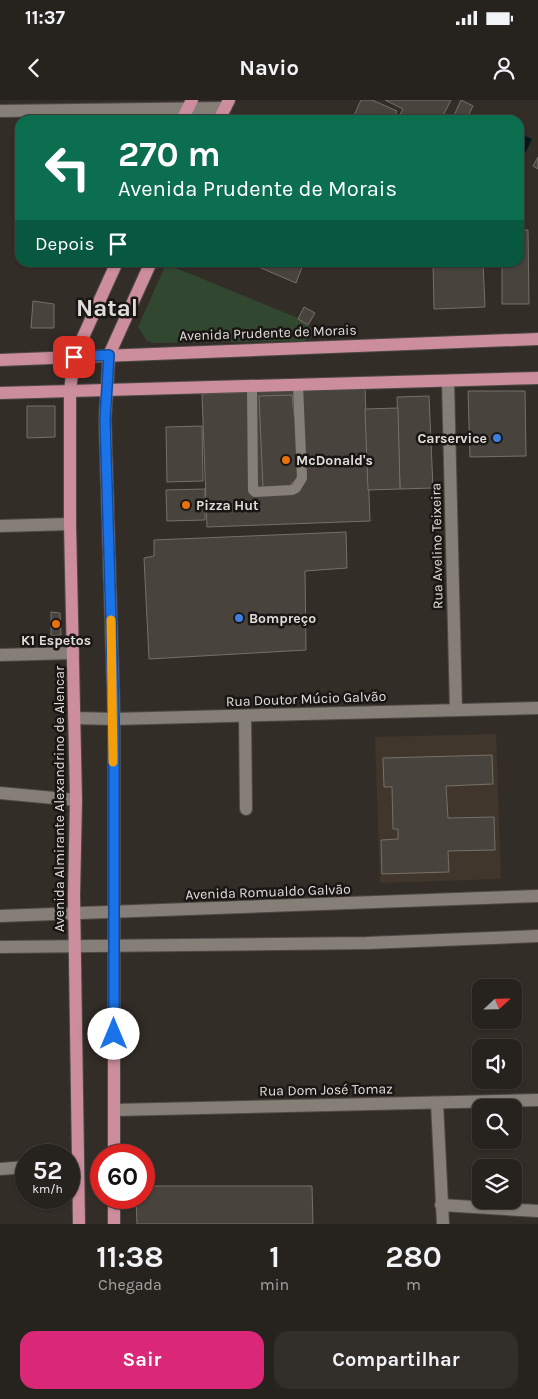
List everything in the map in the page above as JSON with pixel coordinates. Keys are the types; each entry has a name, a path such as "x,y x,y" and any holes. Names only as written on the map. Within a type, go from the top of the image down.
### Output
{"main road":[{"name":"Avenida Almirante Alexandrino de Alencar","path":"73,1144 76,800 70,524 70,391 74,357 115,267"},
{"path":"114,1144 114,720 105,419 109,355 149,267"},
{"name":"Avenida Prudente de Morais","path":"0,360 538,339"},
{"path":"0,393 538,378"},
{"path":"113,1223 114,1209"},
{"name":"Avenida Almirante Alexandrino de Alencar","path":"79,1218 84,1224"}],"street":[{"path":"0,110 187,109 227,104"},
{"name":"Rua Avelino Teixeira","path":"448,382 456,710"},
{"path":"0,526 70,524"},
{"path":"0,654 73,653"},
{"name":"Rua Doutor Múcio Galvão","path":"75,718 114,720 538,708"},
{"path":"245,716 246,809"},
{"path":"0,793 76,800"},
{"name":"Avenida Romualdo Galvão","path":"0,916 538,896"},
{"path":"0,947 366,943 538,936"},
{"name":"Rua Dom José Tomaz","path":"114,1110 538,1100"},
{"path":"437,1103 443,1224"},
{"path":"0,1168 15,1167"},
{"path":"441,1205 538,1211"}],"lane":[{"path":"252,386 253,490 255,492 292,490 300,484 302,478 298,386"}],"shaded area":[{"path":"496,734 501,879 380,883 375,737"}],"green space":[{"path":"165,267 173,267 298,318 313,330 311,336 305,341 155,343 147,341 138,327"}],"water":[{"path":"524,135 532,139 524,156"}],"building":[{"path":"361,100 372,100 397,111 395,115 354,115"},
{"path":"385,100 451,100 444,115 400,115 403,109"},
{"path":"461,100 473,106 468,115 454,115"},
{"path":"538,157 538,169 533,166"},
{"path":"524,230 528,230 529,304 502,304 502,267 524,267"},
{"path":"259,267 302,267 296,283"},
{"path":"433,267 483,267 485,307 434,309"},
{"path":"33,301 54,304 54,328 31,328"},
{"path":"304,307 315,313 308,325 298,319"},
{"name":"McDonald's","path":"365,388 370,521 207,527 202,394"},
{"name":"Carservice","path":"468,391 525,391 526,456 470,457"},
{"name":"McDonald's","path":"292,395 294,415 297,415 298,477 289,486 263,487 259,396"},
{"path":"429,396 433,488 400,489 397,397"},
{"path":"27,406 55,406 55,437 27,438"},
{"path":"398,408 400,489 368,490 365,409"},
{"path":"202,426 203,481 167,482 166,427"},
{"name":"Pizza Hut","path":"205,489 205,520 167,521 166,490"},
{"path":"346,532 347,568 305,571 306,650 149,659 144,558 154,556 154,540"},
{"name":"K1 Espetos","path":"51,612 60,613 61,635 51,636"},
{"path":"492,755 493,784 446,786 448,818 494,817 495,850 448,851 449,872 382,874 381,840 398,839 398,829 393,829 392,787 384,787 383,758"},
{"path":"155,1186 312,1186 313,1224 137,1224 136,1209 155,1209"}],"slow traffic":[{"path":"111,620 114,720 113,762"}],"place":[{"name":"Carservice","path":"497,438"},
{"name":"McDonald's","path":"286,460"},
{"name":"Pizza Hut","path":"186,505"},
{"name":"Bompreço","path":"239,618"},
{"name":"K1 Espetos","path":"56,624"}],"district":[{"name":"Natal","path":"107,308"}],"route":[{"path":"74,357 109,355 105,419 114,720 114,1034"}]}
